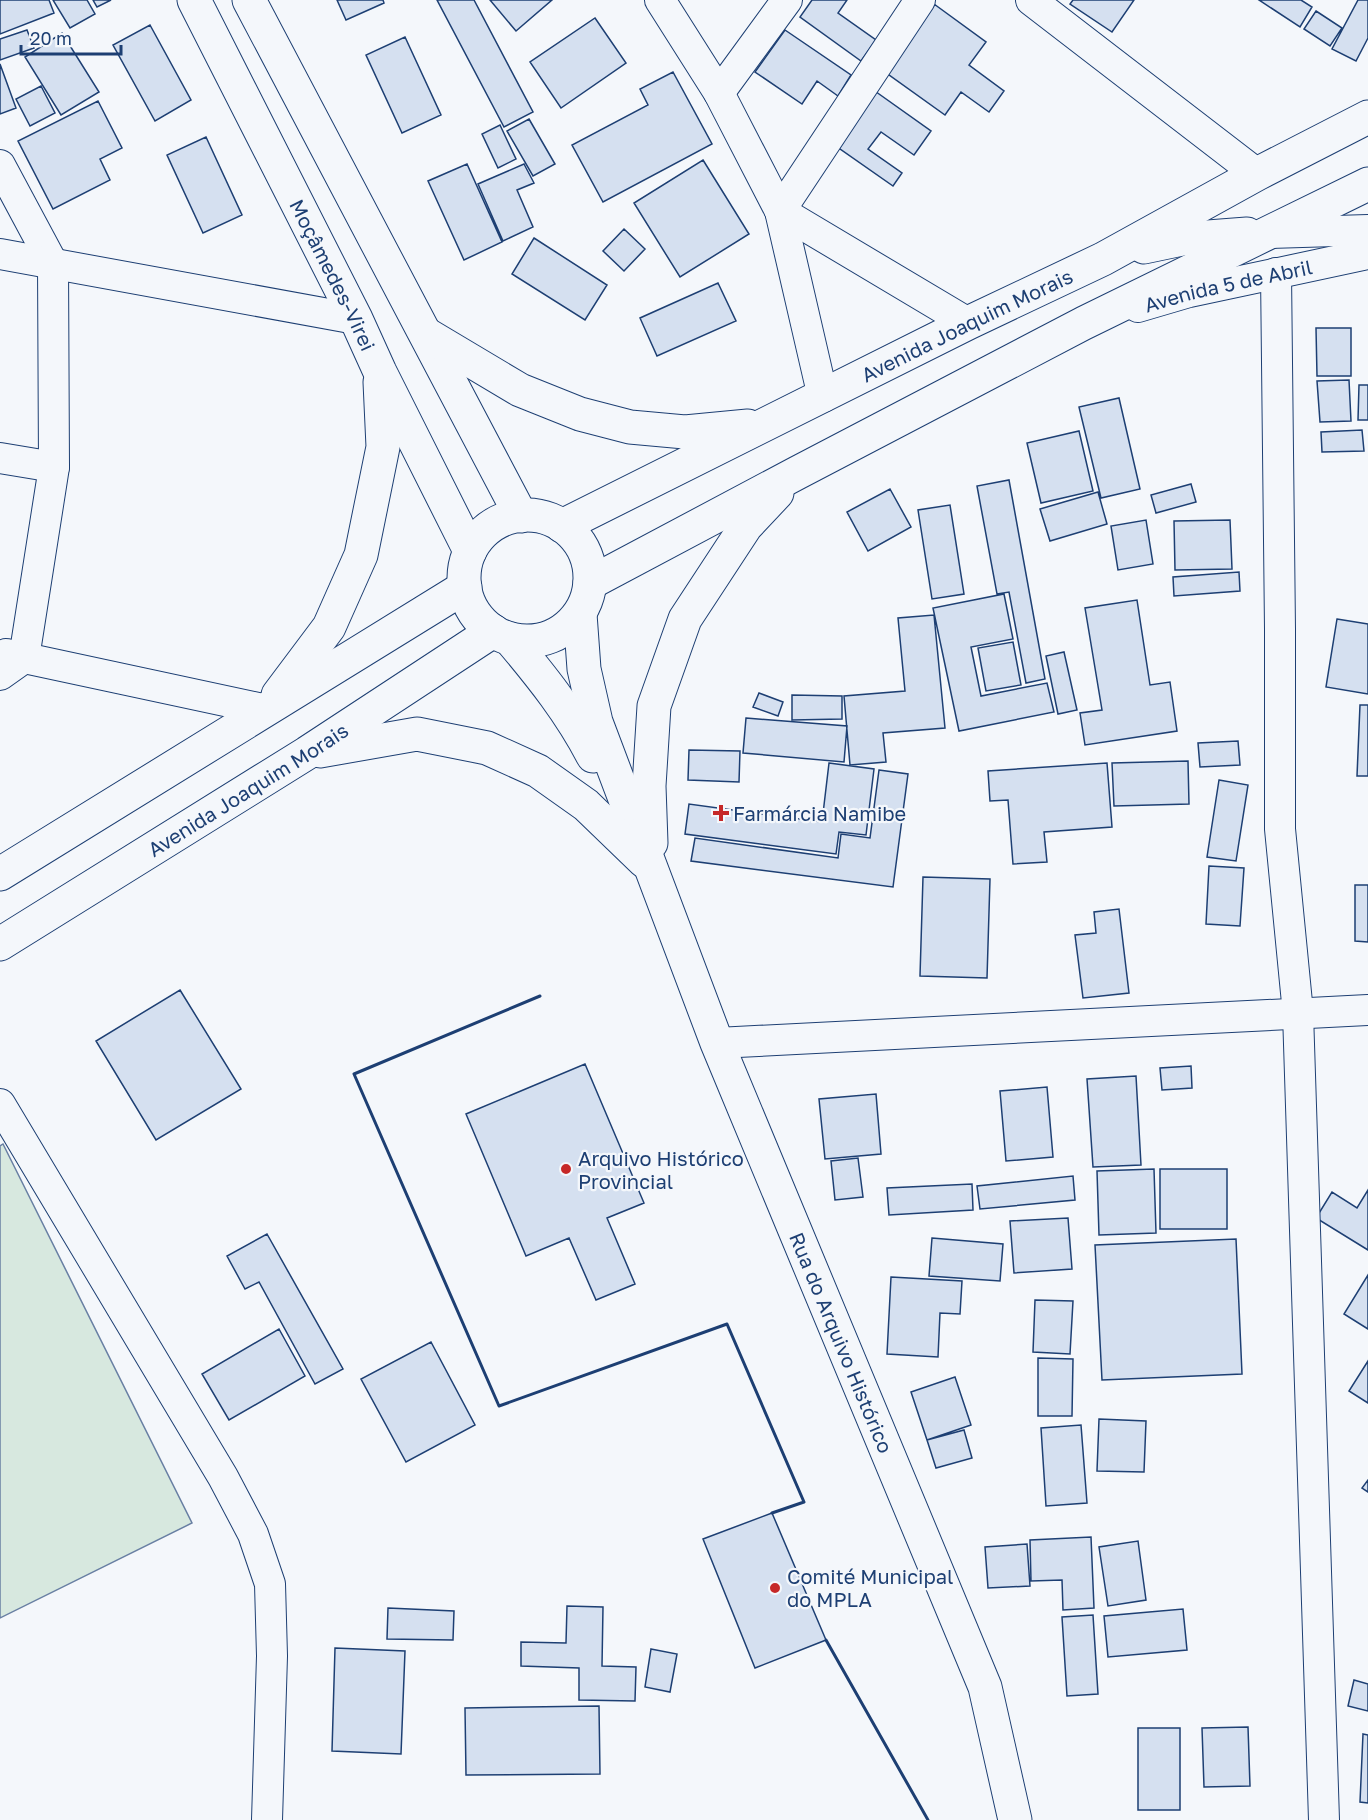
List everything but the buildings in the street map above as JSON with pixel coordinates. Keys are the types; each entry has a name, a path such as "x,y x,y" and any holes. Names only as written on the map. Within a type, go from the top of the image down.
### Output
{"street":[{"name":"Moçâmedes-Virei","path":"194,0 470,550"},
{"path":"249,0 521,516"},
{"path":"660,0 719,93 780,211 823,397"},
{"path":"719,93 787,0"},
{"path":"780,211 920,0"},
{"path":"1030,0 1257,174"},
{"name":"Avenida Joaquim Morais","path":"562,526 968,323 1103,259 1257,174 1368,117"},
{"path":"0,165 53,264 54,467 12,656 0,675"},
{"path":"502,635 530,641 549,638 566,628 585,598 796,473 1089,320 1368,184"},
{"path":"780,211 968,323"},
{"name":"Avenida 5 de Abril","path":"1264,233 1368,230"},
{"path":"1103,259 1182,239 1264,233"},
{"path":"0,254 356,319"},
{"name":"Avenida 5 de Abril","path":"1089,320 1189,292 1368,254"},
{"path":"1276,273 1280,829 1298,1013 1324,1820"},
{"path":"426,334 520,390 590,417 630,427 685,432 768,424"},
{"path":"267,710 328,627 361,555 383,447 380,372"},
{"path":"0,458 54,467"},
{"path":"652,869 649,786 654,706 685,619 746,526 796,473"},
{"path":"521,516 542,517 562,526 576,538 585,553 590,570 585,598 584,669 596,722 652,869 577,726 546,682 502,635 480,620 470,604 465,587 465,568 470,550 483,534 500,521 521,516"},
{"path":"0,874 465,587"},
{"name":"Avenida Joaquim Morais","path":"0,944 502,635"},
{"path":"12,656 267,710"},
{"path":"307,753 417,734 487,748 538,771 586,805 652,869"},
{"name":"Rua do Arquivo Histórico","path":"652,869 717,1043 985,1687 1016,1820"},
{"path":"717,1043 1368,1010"},
{"path":"0,1104 223,1477 253,1533 270,1584 272,1656 267,1820"}],"shaded area":[{"path":"3,1144 192,1523 0,1618 0,1146"}],"wall":[{"path":"540,996 354,1074 499,1406 727,1324 804,1502 772,1513"},
{"path":"826,1640 928,1820"}],"place":[{"name":"Farmárcia Namibe","path":"721,813"},
{"name":"Arquivo Histórico Provincial","path":"566,1169"},
{"name":"Comité Municipal do MPLA","path":"775,1588"}]}
